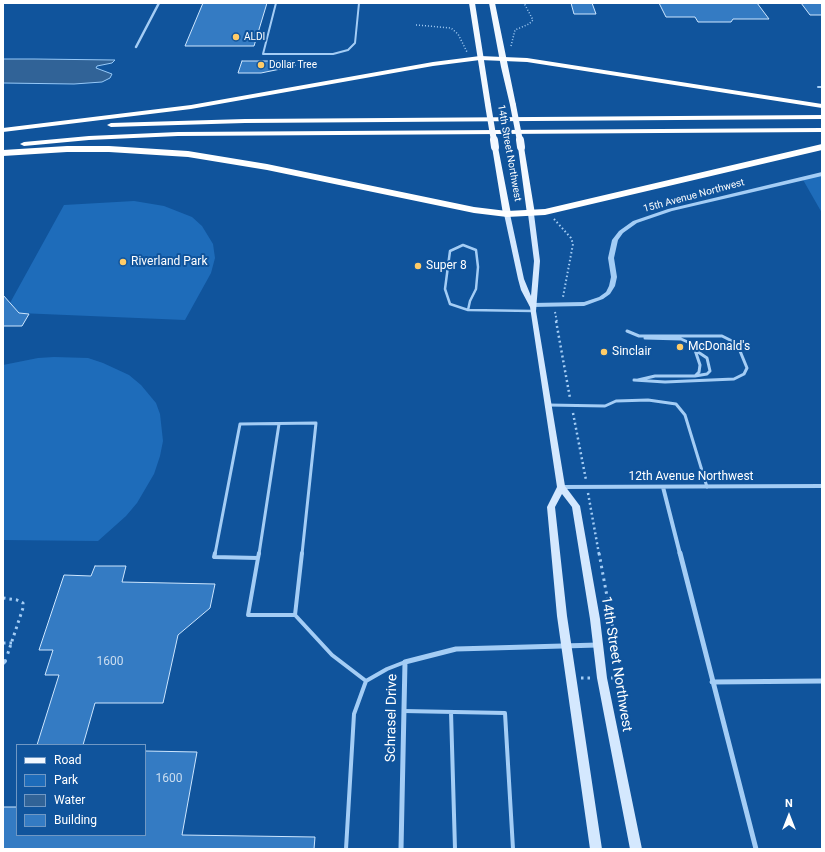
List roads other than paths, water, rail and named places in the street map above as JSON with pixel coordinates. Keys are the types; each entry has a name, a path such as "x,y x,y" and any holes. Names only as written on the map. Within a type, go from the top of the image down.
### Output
{"highway":[{"path":"3,132 191,106 434,64 480,58 538,61 822,106"},
{"path":"3,132 116,124 211,121 822,117"},
{"path":"3,146 89,138 178,134 822,130"},
{"path":"3,153 109,149 188,154 267,167 474,210 507,214 531,214 822,147"}],"main road":[{"name":"14th Street Northwest","path":"472,3 507,214 521,279 532,308 561,487 576,506 595,619 602,678 636,849"},
{"name":"14th Street Northwest","path":"492,3 521,147 531,214 537,261 537,281 532,308"},
{"path":"561,487 551,507 566,645 596,849"}],"street":[{"path":"136,47 159,3"},
{"name":"15th Avenue Northwest","path":"532,308 592,303 608,293 613,282 611,258 615,240 620,232 635,222 670,210 822,174"},
{"name":"12th Avenue Northwest","path":"561,487 822,486"},
{"path":"663,487 756,849"},
{"name":"Schrasel Drive","path":"401,849 405,662 456,649 598,645"},
{"path":"712,682 822,681"}],"lane":[{"path":"276,3 263,54 333,54 348,50 355,43 359,3"},
{"path":"468,310 470,301 476,289 478,267 476,250 463,245 450,251 445,289 450,304 468,310 532,308"},
{"path":"627,331 639,336 651,339 682,339 707,358 710,371 707,374 695,376 655,376 634,380 665,382 734,379 744,374 747,368 740,351 734,342 722,336 639,336"},
{"path":"694,349 700,365 699,372 695,376"},
{"path":"548,405 605,406 616,401 648,400 676,404 685,415 707,487"},
{"path":"258,558 214,557 240,424 316,423 295,615"},
{"path":"279,424 248,615 295,615 332,655 366,681"},
{"path":"346,849 354,714 366,681 387,669 405,662"},
{"path":"404,711 505,714 513,849"},
{"path":"452,712 455,849"}],"water":[{"path":"3,59 115,60 112,63 97,66 96,68 112,74 110,78 102,82 74,84 3,83"}],"place":[{"name":"ALDI","path":"236,37"},
{"name":"Dollar Tree","path":"261,65"},
{"name":"Riverland Park","path":"123,262"},
{"name":"Super 8","path":"418,266"},
{"name":"McDonald's","path":"680,347"},
{"name":"Sinclair","path":"604,352"}]}
